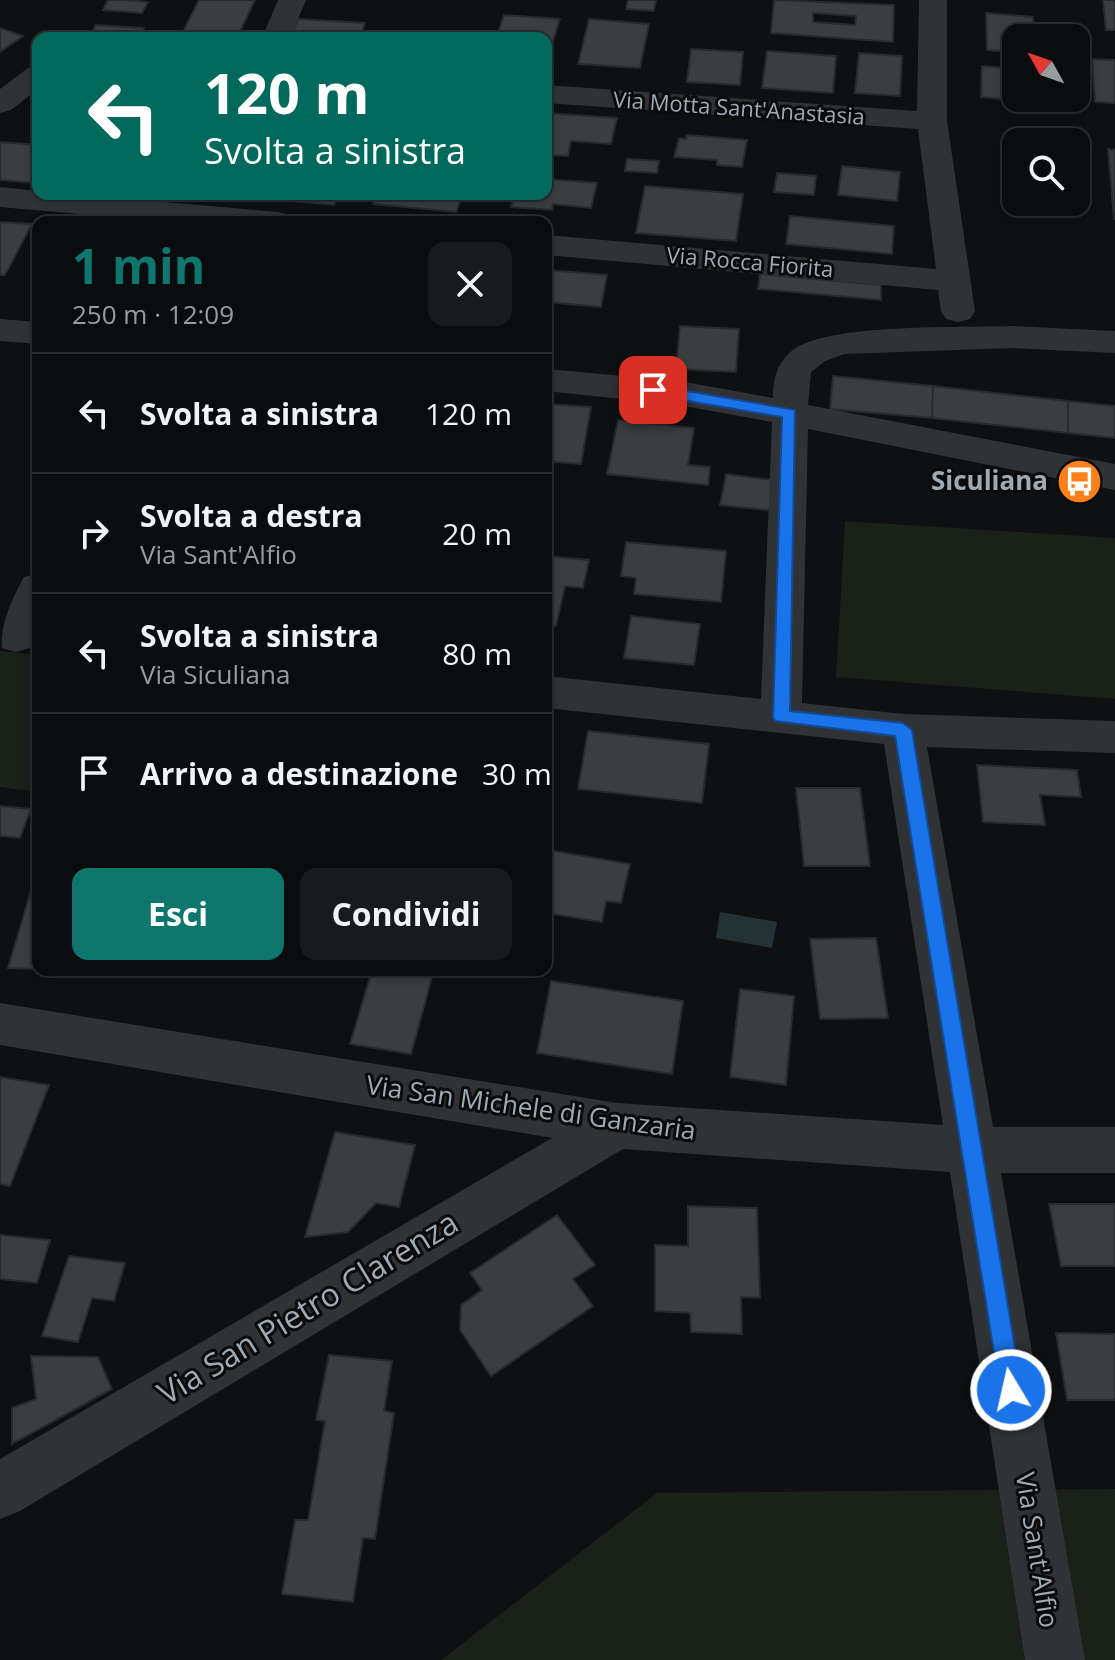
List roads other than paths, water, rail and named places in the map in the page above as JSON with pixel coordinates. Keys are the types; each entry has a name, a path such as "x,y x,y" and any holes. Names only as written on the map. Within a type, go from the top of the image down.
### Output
{"street":[{"path":"279,32 292,0"},
{"path":"933,0 932,121 962,337"},
{"path":"0,104 32,79"},
{"name":"Via Motta Sant'Anastasia","path":"552,94 932,121"},
{"path":"0,197 32,199"},
{"path":"45,200 197,210 238,216"},
{"name":"Via Rocca Fiorita","path":"552,246 954,282"},
{"path":"0,330 32,333"},
{"path":"781,717 790,413 793,372 803,360 819,350 845,343 962,337 1115,342"},
{"path":"552,381 679,393 1115,477"},
{"path":"18,637 32,602"},
{"path":"552,693 903,730 1115,737"},
{"name":"Via Sant'Alfio","path":"903,730 1055,1660"},
{"name":"Via San Michele di Ganzaria","path":"0,1024 617,1126 972,1150 1115,1150"},
{"name":"Via San Pietro Clarenza","path":"0,1491 617,1126"}],"place":[{"name":"Siculiana","path":"1079,481"}]}
